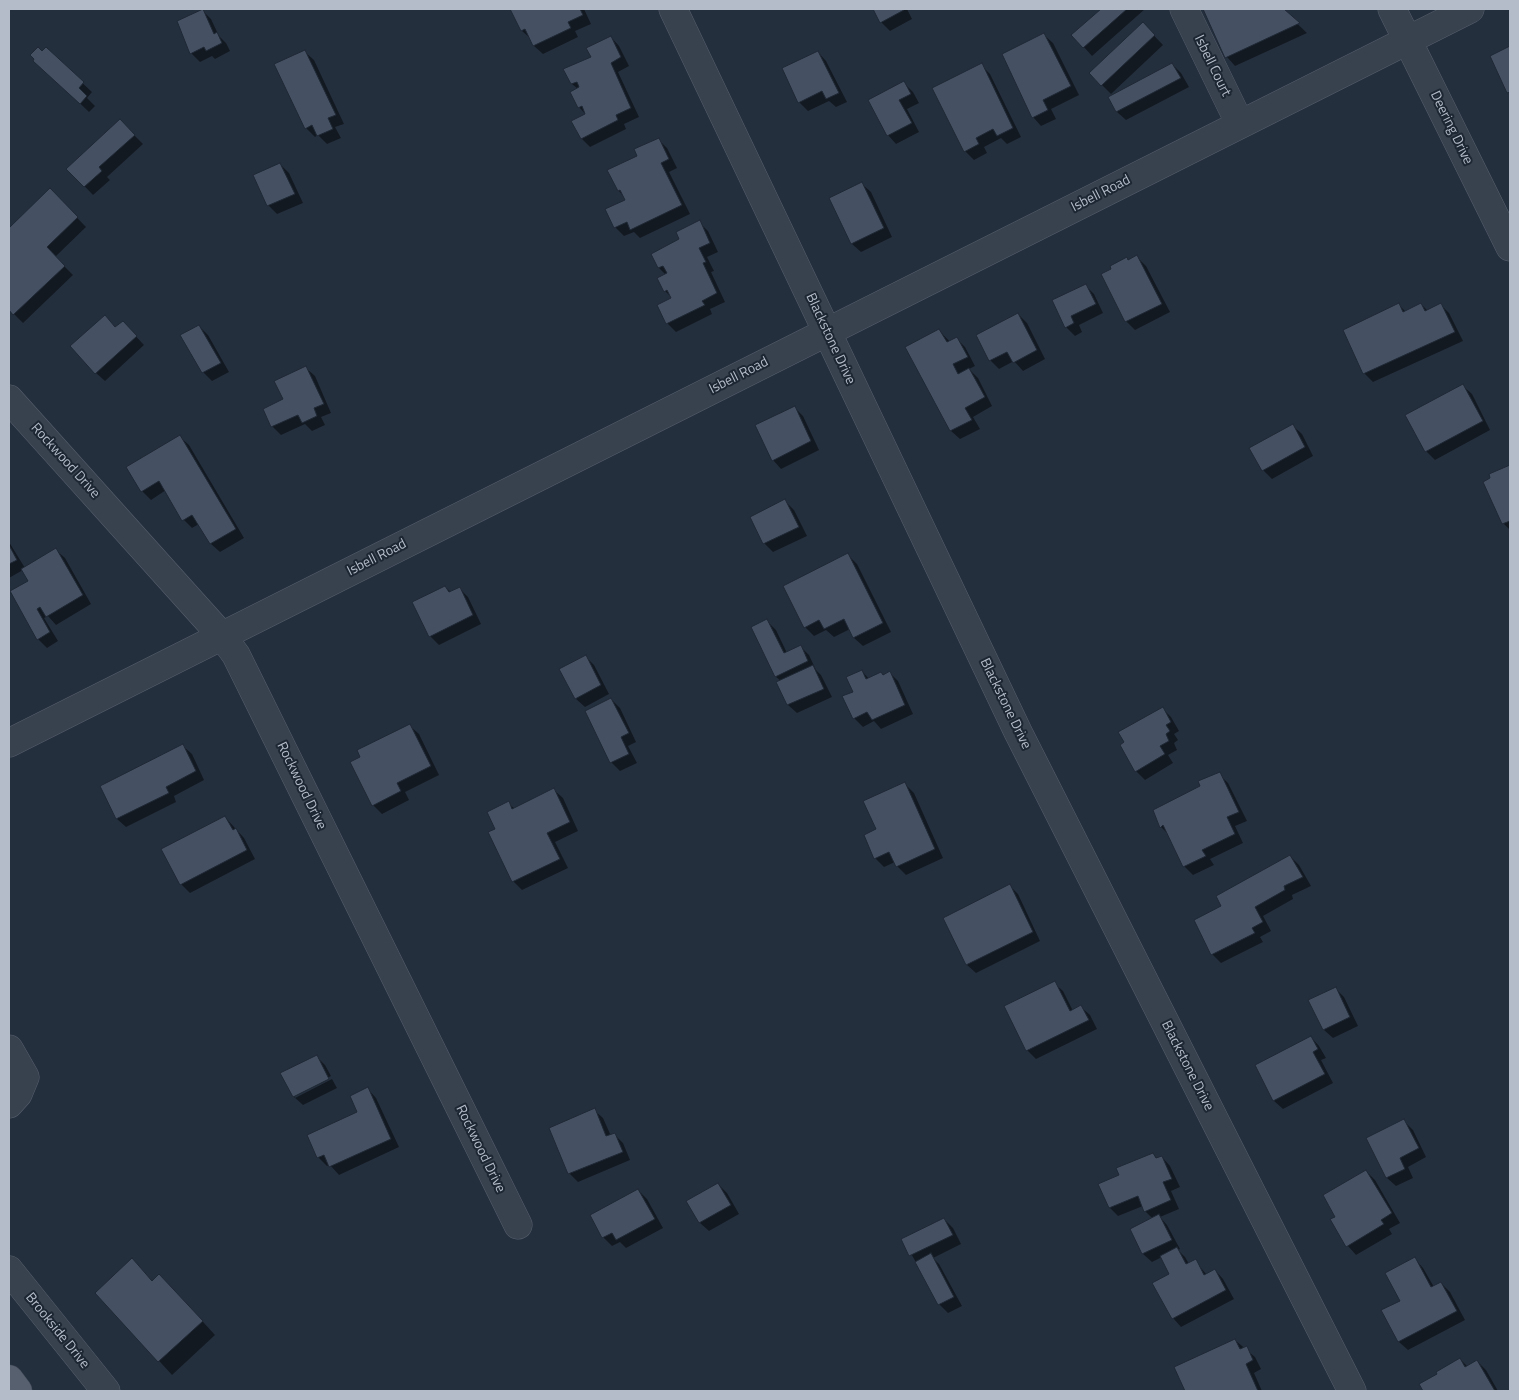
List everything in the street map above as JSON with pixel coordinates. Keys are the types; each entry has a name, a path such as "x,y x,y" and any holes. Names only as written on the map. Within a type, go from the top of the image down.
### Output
{"main road":[{"path":"9,1379 18,1391"}],"street":[{"name":"Blackstone Drive","path":"673,9 1018,732 1352,1391"},
{"name":"Isbell Court","path":"1184,9 1240,124"},
{"name":"Deering Drive","path":"1392,9 1510,247"},
{"name":"Isbell Road","path":"9,743 1470,9"},
{"name":"Rockwood Drive","path":"9,399 222,636 236,655 518,1224"},
{"path":"9,1049 25,1077 18,1094 9,1104"},
{"name":"Brookside Drive","path":"9,1270 106,1391"}],"building":[{"path":"203,9 214,34 217,32 222,43 206,51 204,47 190,54 177,21"},
{"path":"510,9 580,9 583,15 568,22 571,28 533,46 525,29 521,31"},
{"path":"873,9 903,9 904,10 880,23"},
{"path":"1101,9 1127,9 1083,48 1071,35"},
{"path":"1203,9 1284,9 1300,23 1225,58"},
{"path":"1143,22 1155,35 1101,86 1089,73"},
{"path":"1044,33 1071,86 1043,100 1048,110 1032,118 1002,54"},
{"path":"611,36 621,57 611,63 631,108 616,115 618,120 581,139 571,121 585,114 582,106 578,108 570,92 579,87 577,82 571,84 563,69 591,57 586,48"},
{"path":"1510,46 1510,92 1507,93 1490,56"},
{"path":"38,47 42,51 46,47 84,82 79,88 87,96 80,104 33,61 34,59 30,55"},
{"path":"305,50 336,115 328,118 333,129 317,136 312,125 305,129 274,64"},
{"path":"818,51 839,93 826,99 822,91 798,103 782,68"},
{"path":"982,63 1013,128 997,136 993,129 976,138 979,144 964,152 932,88"},
{"path":"1172,63 1181,78 1116,112 1108,97"},
{"path":"904,81 911,94 899,100 912,123 887,136 868,100"},
{"path":"120,119 135,135 99,167 102,171 84,187 66,169"},
{"path":"659,138 669,159 661,163 682,205 630,230 627,222 614,228 605,209 625,200 607,170 637,156 634,149"},
{"path":"280,163 295,194 267,206 253,175"},
{"path":"862,182 884,228 851,244 829,198"},
{"path":"50,188 78,217 47,247 65,266 13,315 9,310 9,228"},
{"path":"700,220 710,243 699,248 706,262 703,263 717,293 702,301 705,305 666,324 657,305 671,298 667,290 664,292 657,278 667,273 663,266 658,268 651,254 679,239 676,232"},
{"path":"1137,255 1162,304 1125,322 1101,274 1111,269 1110,266 1127,257 1128,260"},
{"path":"1086,284 1096,304 1071,316 1074,323 1065,328 1052,300"},
{"path":"1399,303 1403,312 1421,303 1425,311 1441,303 1455,332 1363,374 1343,330"},
{"path":"1018,313 1037,350 1013,363 1007,352 989,361 976,335"},
{"path":"105,315 115,327 123,321 137,336 95,374 70,346"},
{"path":"199,325 221,363 202,373 180,335"},
{"path":"939,329 947,342 957,337 968,357 953,364 958,374 969,368 985,397 965,408 972,420 950,431 905,347"},
{"path":"306,366 324,404 314,408 317,416 302,423 298,415 271,427 263,409 283,399 274,381"},
{"path":"1463,384 1483,421 1425,452 1405,415"},
{"path":"795,406 811,441 772,461 755,425"},
{"path":"1293,424 1305,447 1262,471 1249,448"},
{"path":"180,435 236,529 210,544 192,515 182,521 159,481 141,492 126,467"},
{"path":"1510,465 1510,521 1502,524 1483,482 1490,478 1489,474"},
{"path":"785,499 799,527 763,544 750,517"},
{"path":"9,545 17,560 9,564"},
{"path":"56,548 83,595 46,617 40,607 37,609 50,632 37,640 10,591 28,581 21,569"},
{"path":"848,553 883,623 853,638 844,619 824,629 819,620 804,628 783,586"},
{"path":"445,586 449,592 460,587 473,615 429,637 412,602"},
{"path":"767,619 784,653 801,645 808,661 775,677 751,627"},
{"path":"586,655 601,685 575,699 559,669"},
{"path":"813,665 824,689 787,705 776,682"},
{"path":"862,670 866,679 881,672 883,675 890,671 905,705 872,720 867,712 853,719 842,696 853,692 846,677"},
{"path":"611,698 629,733 621,737 629,754 610,763 585,711"},
{"path":"1163,707 1171,722 1166,725 1170,731 1166,734 1169,741 1160,746 1165,754 1135,772 1120,745 1124,742 1118,732"},
{"path":"410,724 431,766 397,783 401,791 372,806 350,762 360,757 357,750"},
{"path":"183,744 196,771 166,787 169,793 116,819 100,786"},
{"path":"1220,772 1239,812 1227,817 1235,834 1202,850 1206,856 1183,867 1163,825 1160,828 1153,810 1200,786 1198,781"},
{"path":"905,782 935,849 896,867 889,852 874,859 864,835 876,829 863,801"},
{"path":"554,788 570,822 547,833 560,859 512,882 488,832 495,829 487,812 509,801 512,809"},
{"path":"225,816 233,830 236,828 247,850 180,885 161,849"},
{"path":"1290,855 1303,877 1284,886 1285,890 1255,907 1263,922 1252,928 1255,933 1211,955 1194,920 1221,906 1216,896"},
{"path":"1010,884 1033,932 966,965 943,918"},
{"path":"1055,981 1070,1011 1081,1005 1089,1020 1026,1051 1004,1006"},
{"path":"1336,987 1350,1017 1323,1030 1308,1000"},
{"path":"1311,1036 1318,1049 1313,1052 1325,1074 1273,1101 1255,1065"},
{"path":"317,1055 329,1079 293,1097 280,1073"},
{"path":"368,1087 391,1139 329,1167 324,1155 317,1158 307,1135 357,1112 350,1096"},
{"path":"595,1108 606,1136 615,1133 623,1152 568,1174 549,1128"},
{"path":"1404,1119 1419,1148 1400,1158 1405,1169 1386,1178 1366,1138"},
{"path":"1153,1153 1156,1158 1162,1156 1172,1179 1163,1182 1171,1200 1144,1212 1138,1196 1109,1208 1098,1184 1119,1175 1116,1168"},
{"path":"1366,1170 1392,1213 1381,1220 1384,1224 1346,1247 1330,1219 1335,1217 1323,1195"},
{"path":"718,1183 731,1205 699,1223 686,1201"},
{"path":"638,1189 655,1219 616,1240 612,1233 602,1238 590,1215"},
{"path":"1159,1214 1172,1240 1142,1254 1130,1229"},
{"path":"944,1218 953,1235 909,1256 901,1239"},
{"path":"1177,1247 1186,1264 1196,1259 1204,1275 1215,1269 1226,1290 1172,1319 1152,1283 1169,1274 1160,1256"},
{"path":"931,1253 954,1297 938,1305 915,1262"},
{"path":"1415,1257 1431,1287 1441,1282 1457,1311 1398,1342 1381,1310 1400,1301 1385,1273"},
{"path":"132,1258 152,1281 159,1274 203,1321 158,1362 95,1293"},
{"path":"1235,1339 1240,1349 1247,1346 1253,1360 1246,1364 1258,1391 1185,1391 1174,1367"},
{"path":"1460,1358 1465,1367 1477,1360 1495,1391 1423,1391 1419,1384"}]}
